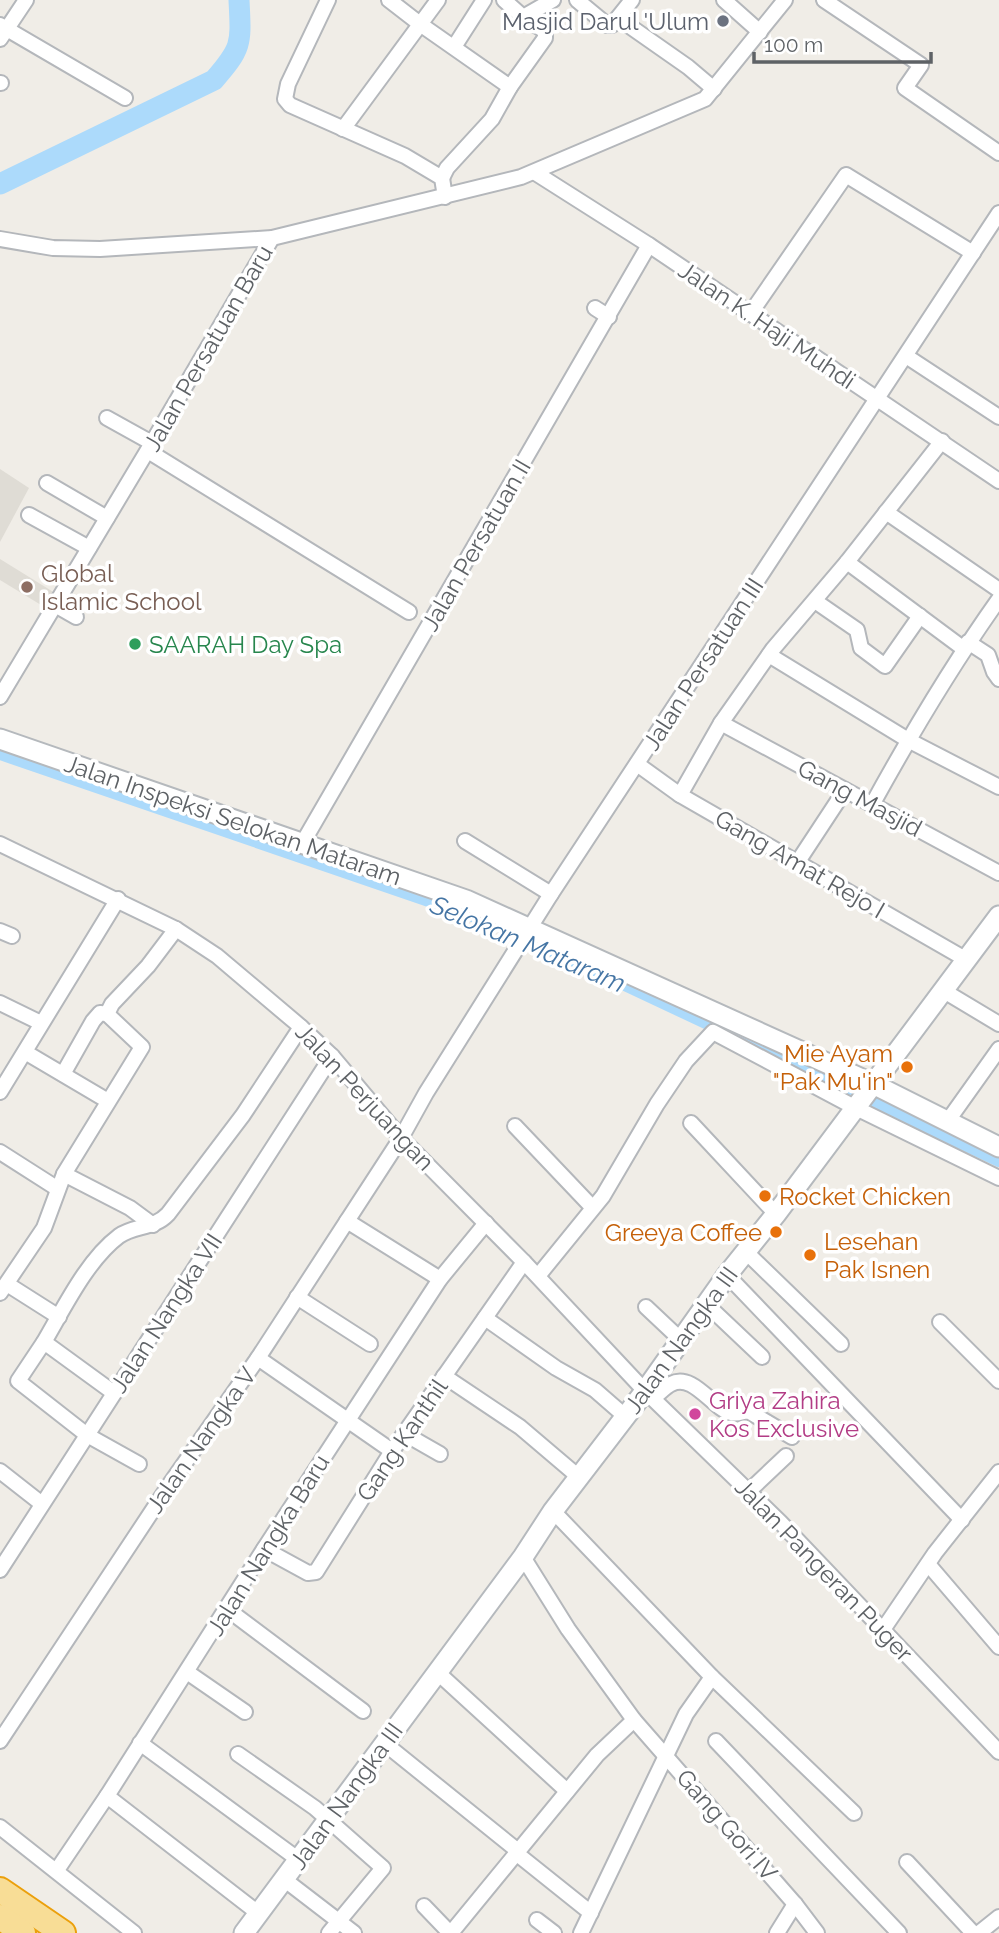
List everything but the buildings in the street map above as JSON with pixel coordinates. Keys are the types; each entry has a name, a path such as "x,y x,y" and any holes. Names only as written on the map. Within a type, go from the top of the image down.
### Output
{"highway":[{"path":"0,1890 63,1933"},
{"path":"0,1901 46,1933"},
{"path":"0,1917 23,1933"}],"street":[{"path":"26,0 3,31 125,97"},
{"path":"328,0 288,84 285,99 290,105 405,156 442,178"},
{"path":"389,0 510,86"},
{"path":"343,129 438,0"},
{"path":"454,47 484,0"},
{"path":"445,197 442,178 447,168 492,119 510,86 546,35 545,31 523,17 504,0"},
{"path":"523,17 553,0"},
{"path":"578,0 607,25 612,24 632,0"},
{"path":"724,0 760,32"},
{"name":"Jalan Persatuan Baru","path":"0,697 272,238 445,197 534,172 705,99 785,0"},
{"path":"824,0 921,65 905,88 999,153"},
{"path":"618,18 671,54 714,89"},
{"name":"Jalan K. Haji Muhdi","path":"534,172 649,245 999,481"},
{"path":"750,314 846,175 973,253"},
{"name":"Jalan Persatuan III","path":"526,935 999,213"},
{"path":"3,240 53,248 100,249 272,238"},
{"name":"Jalan Persatuan II","path":"302,844 610,317 649,245"},
{"path":"595,308 610,317"},
{"path":"906,356 999,416"},
{"path":"107,418 409,612"},
{"path":"680,796 722,723 769,655 848,562 942,441"},
{"path":"47,483 107,518"},
{"path":"886,512 999,590"},
{"path":"29,515 89,548"},
{"path":"848,562 920,616 966,645 988,655 999,679"},
{"path":"872,805 966,645 999,598"},
{"path":"815,601 857,630 861,648 885,666 920,616"},
{"path":"55,605 76,617"},
{"path":"769,655 908,740 999,787"},
{"name":"Gang Masjid","path":"722,723 999,873"},
{"name":"Jalan Inspeksi Selokan Mataram","path":"0,739 466,900 526,935 872,1086 999,1147"},
{"name":"Gang Amat Rejo I","path":"637,764 680,796 967,960"},
{"path":"797,863 845,790"},
{"path":"465,841 551,894"},
{"name":"Jalan Perjuangan","path":"0,844 176,929 216,956 301,1027 332,1056 401,1138 538,1276 649,1395"},
{"path":"0,1092 118,899"},
{"name":"Jalan Nangka III","path":"244,1933 523,1557 553,1511 626,1417 649,1395 680,1339 999,916"},
{"path":"107,1014 112,1004 148,966 176,929"},
{"path":"401,1138 426,1093 526,935"},
{"path":"944,991 999,1024"},
{"path":"0,1003 41,1023"},
{"path":"59,1317 3,1288 44,1228 64,1174 142,1047 107,1014 97,1015 63,1074"},
{"path":"139,1464 87,1435 18,1382 102,1250 130,1229 153,1225 168,1214 243,1115 301,1027"},
{"path":"538,1276 608,1189 639,1132 679,1072 713,1032 999,1178"},
{"path":"947,1122 999,1049"},
{"path":"25,1052 108,1101"},
{"name":"Jalan Nangka VII","path":"0,1570 5,1551 42,1504 332,1056"},
{"path":"691,1123 776,1214"},
{"path":"515,1126 592,1207"},
{"name":"Jalan Nangka V","path":"0,1740 170,1484 258,1358 401,1138"},
{"path":"0,1152 58,1189"},
{"path":"64,1174 130,1208 153,1225"},
{"path":"347,1221 440,1279"},
{"name":"Jalan Nangka Baru","path":"57,1870 440,1279 486,1223"},
{"path":"745,1251 841,1344"},
{"name":"Gang Kanthil","path":"264,1549 308,1573 316,1572 392,1451 524,1262"},
{"path":"727,1275 962,1520"},
{"path":"297,1297 370,1344"},
{"path":"706,1304 762,1357"},
{"path":"646,1307 680,1339"},
{"path":"485,1318 556,1368 595,1391 626,1417"},
{"path":"940,1322 999,1381"},
{"path":"44,1342 114,1393"},
{"path":"258,1358 392,1451"},
{"path":"444,1376 520,1427 580,1478"},
{"path":"649,1395 672,1383 683,1382 700,1390 727,1413 748,1411 792,1437"},
{"name":"Jalan Pangeran Puger","path":"649,1395 749,1491 999,1752"},
{"path":"405,1434 440,1454"},
{"path":"749,1491 786,1456"},
{"path":"0,1471 42,1504"},
{"path":"882,1631 928,1564 999,1472"},
{"path":"553,1511 712,1677 854,1813"},
{"path":"424,1906 450,1933 597,1755 634,1720 568,1629 523,1557"},
{"path":"928,1564 999,1647"},
{"path":"227,1609 363,1711"},
{"path":"187,1672 245,1712"},
{"path":"436,1672 567,1791"},
{"path":"384,1743 517,1852 589,1926 686,1714 712,1677"},
{"name":"Gang Gori IV","path":"634,1720 817,1933"},
{"path":"716,1741 898,1933"},
{"path":"140,1743 299,1860"},
{"path":"238,1754 328,1819 383,1868 333,1927"},
{"path":"107,1796 258,1913"},
{"path":"0,1827 134,1933"},
{"path":"907,1862 973,1933"},
{"path":"285,1880 333,1927 354,1933"},
{"path":"777,1933 795,1905"},
{"path":"979,1933 999,1917"},
{"path":"537,1920 554,1933"}],"shaded area":[{"name":"Global Islamic School","path":"0,469 29,488 0,542"},
{"name":"Global Islamic School","path":"0,559 55,593 46,608 0,580"}],"waterway":[{"path":"0,184 214,80 230,60 238,44 239,0"},
{"name":"Selokan Mataram","path":"0,754 493,923 999,1161"}],"place":[{"name":"Masjid Darul 'Ulum","path":"723,21"},
{"name":"Global Islamic School","path":"27,587"},
{"name":"SAARAH Day Spa","path":"135,644"},
{"name":"Mie Ayam \"Pak Mu'in\"","path":"907,1067"},
{"name":"Rocket Chicken","path":"765,1196"},
{"name":"Greeya Coffee","path":"776,1232"},
{"name":"Lesehan Pak Isnen","path":"810,1255"},
{"name":"Griya Zahira Kos Exclusive","path":"695,1414"}]}
